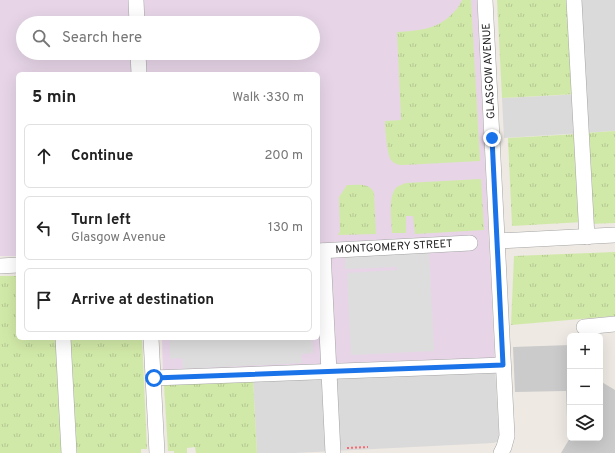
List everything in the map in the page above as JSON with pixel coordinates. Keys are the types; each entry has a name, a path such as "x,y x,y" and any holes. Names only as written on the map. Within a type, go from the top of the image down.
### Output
{"street":[{"path":"136,0 137,16"},
{"name":"GLASGOW AVENUE","path":"485,0 507,436 502,453"},
{"path":"574,0 587,237"},
{"path":"138,60 139,72"},
{"path":"498,241 615,235"},
{"name":"MONTGOMERY STREET","path":"321,251 470,243"},
{"path":"321,251 333,453"},
{"path":"0,266 16,265"},
{"path":"584,327 615,324"},
{"path":"63,340 69,453"},
{"path":"152,340 157,453"},
{"path":"154,378 329,367 503,365"}],"path":[{"path":"347,448 368,447"}],"shaded area":[{"path":"0,0 477,0 495,362 163,375 162,340 320,340 320,72 16,72 16,256 0,256"},
{"path":"578,0 615,0 615,131 504,138 502,98 583,94"},
{"path":"429,252 434,351 351,355 347,273 397,270 397,267 345,269 345,256"},
{"path":"170,340 312,340 313,353 301,354 302,363 183,369 182,358 170,359"},
{"path":"567,345 567,418 566,391 515,392 513,347"},
{"path":"495,367 499,437 497,442 294,453 257,453 253,379"},
{"path":"603,383 615,390 615,453 561,453 568,441 603,441"}],"green space":[{"path":"462,0 471,0 480,161 403,165 396,164 391,160 388,152 385,121 401,120 397,32 420,30 435,26 447,18"},
{"path":"497,0 571,0 576,94 502,98"},
{"path":"615,131 615,223 589,224 585,133"},
{"path":"578,134 583,222 512,226 508,138"},
{"path":"481,179 484,230 415,234 413,216 406,216 406,233 392,233 391,202 394,191 398,186 406,183"},
{"path":"347,185 362,185 372,189 374,193 376,234 338,235 340,231 339,197"},
{"path":"615,252 615,316 511,325 514,256"},
{"path":"0,276 16,276 16,340 59,340 66,453 0,453"},
{"path":"68,340 142,340 147,449 141,449 141,453 73,453"},
{"path":"253,379 257,453 196,453 195,447 187,448 187,453 174,453 174,451 168,451 164,385 167,385 167,383"}],"route":[{"path":"154,378 503,365 492,138"}]}
